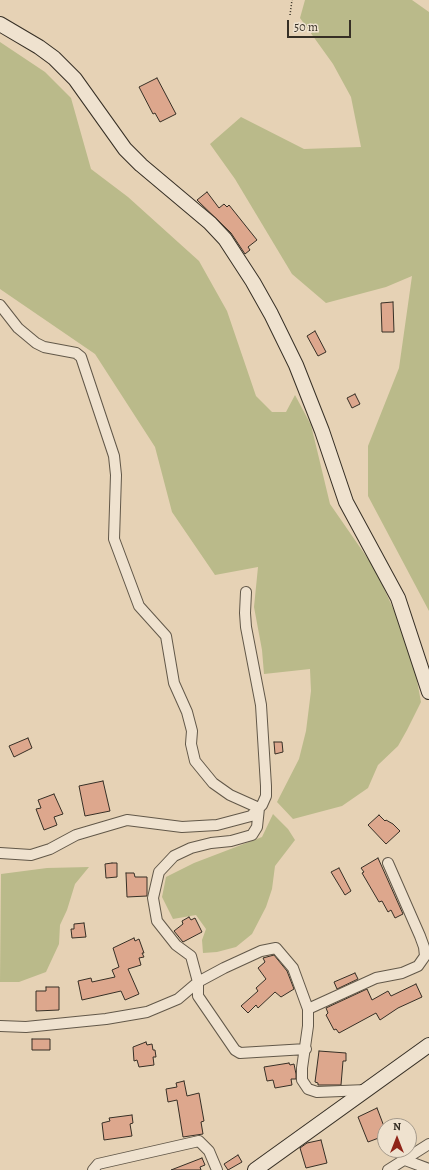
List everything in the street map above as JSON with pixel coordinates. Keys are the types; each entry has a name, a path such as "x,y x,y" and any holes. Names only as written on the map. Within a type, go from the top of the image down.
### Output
{"main road":[{"path":"0,24 39,47 75,79 125,149 141,165 210,222 225,240 249,276 271,314 296,365 322,431 346,502 398,598 429,692"},
{"path":"255,1170 429,1045"}],"street":[{"path":"0,305 18,328 36,343 44,347 76,353 81,357 114,456 116,475 114,539 139,606 166,636 174,683 187,712 192,731 191,744 195,761 213,783 230,795 259,808"},
{"path":"0,853 31,855 50,849 76,835 127,820 182,827 200,827 238,820 250,816 259,808 266,796 266,779 261,705 246,620 246,592"},
{"path":"259,808 256,827 252,834 231,841 211,843 191,848 174,856 159,872 153,898 157,921 176,945 191,956 198,982 198,996 235,1050 240,1053 306,1049"},
{"path":"308,1009 376,978 402,973 418,966 425,956 424,947 420,936 388,863"},
{"path":"0,1026 26,1027 106,1019 148,1012 178,999 198,982 261,951 276,948 293,968 308,1009 308,1026 306,1049 302,1068 302,1080 308,1088 317,1092 368,1090"},
{"path":"93,1170 98,1164 199,1141 209,1151 217,1170"},
{"path":"388,1170 429,1144"},
{"path":"405,1160 429,1169"}],"path":[{"path":"290,15 292,0"}],"green space":[{"path":"305,0 412,0 429,12 429,611 368,496 368,446 399,368 412,276 386,287 326,303 292,274 235,179 210,144 241,117 304,149 361,147 351,97 333,64 300,18"},
{"path":"0,42 45,72 71,98 91,169 128,197 199,261 227,311 256,396 272,412 286,412 295,395 311,425 330,504 375,569 397,617 414,664 421,702 398,746 378,765 368,788 342,806 293,819 277,802 299,759 306,731 311,691 310,669 264,674 262,650 254,607 258,567 215,575 172,512 155,447 95,354 0,289"},
{"path":"273,814 288,829 295,840 275,866 272,889 266,907 252,934 236,947 217,952 203,953 202,940 206,929 196,915 173,919 162,897 166,877 194,863 262,837"},
{"path":"89,867 75,884 67,910 60,925 59,944 46,972 19,982 0,982 1,874 47,868"}],"building":[{"path":"157,78 176,114 160,122 155,113 153,114 139,87"},
{"path":"207,192 219,208 224,204 227,207 229,205 257,240 248,247 250,250 245,254 231,233 197,200"},
{"path":"393,302 394,332 382,332 381,303"},
{"path":"315,331 326,352 318,356 307,336"},
{"path":"355,394 360,404 352,408 347,398"},
{"path":"28,738 32,748 14,757 9,746"},
{"path":"274,742 282,742 283,752 275,754"},
{"path":"103,781 110,811 85,816 79,786"},
{"path":"54,794 63,814 54,817 57,825 44,830 36,809 41,808 38,800"},
{"path":"379,815 385,821 386,820 393,824 400,831 386,844 368,825"},
{"path":"378,858 403,914 395,918 391,910 388,912 382,901 379,902 362,873 364,872 361,868"},
{"path":"117,863 117,877 106,878 105,864"},
{"path":"339,868 351,891 345,895 331,872"},
{"path":"126,873 134,873 135,877 147,877 147,896 127,897"},
{"path":"189,917 191,920 195,918 202,932 183,942 174,931 183,924 182,921"},
{"path":"84,923 86,937 72,938 71,929 74,929 74,924"},
{"path":"134,938 135,941 139,939 144,957 139,958 141,965 128,969 139,994 125,1000 121,991 82,1000 78,981 91,978 92,982 115,977 112,970 119,967 113,948"},
{"path":"274,955 287,971 294,989 281,997 275,992 258,1008 256,1005 248,1013 241,1006 258,991 256,988 266,979 258,968 265,962 263,958"},
{"path":"355,973 358,979 337,989 334,982"},
{"path":"416,984 422,997 398,1008 380,1020 376,1013 339,1033 336,1029 334,1030 326,1015 328,1013 326,1008 367,989 372,1000 388,991 391,996"},
{"path":"46,987 59,987 59,1010 36,1011 36,991 46,991"},
{"path":"32,1039 50,1039 50,1050 32,1050"},
{"path":"146,1042 147,1045 152,1044 153,1050 155,1050 156,1057 153,1057 154,1065 139,1067 137,1060 134,1061 133,1047"},
{"path":"319,1051 346,1053 346,1061 343,1061 341,1085 318,1085 318,1083 315,1082"},
{"path":"289,1063 290,1065 294,1064 296,1079 291,1079 292,1085 275,1088 273,1080 267,1081 264,1067"},
{"path":"184,1081 187,1096 199,1093 204,1121 201,1122 203,1134 183,1137 177,1100 168,1102 166,1089 177,1087 176,1083"},
{"path":"377,1108 381,1118 377,1118 377,1139 368,1142 358,1117"},
{"path":"132,1115 133,1123 130,1124 132,1136 104,1140 102,1123 110,1121 109,1118"},
{"path":"321,1140 327,1163 306,1168 300,1148 307,1143"},
{"path":"238,1155 242,1162 228,1170 224,1164"},
{"path":"202,1158 205,1165 200,1167 201,1170 171,1170"}]}
